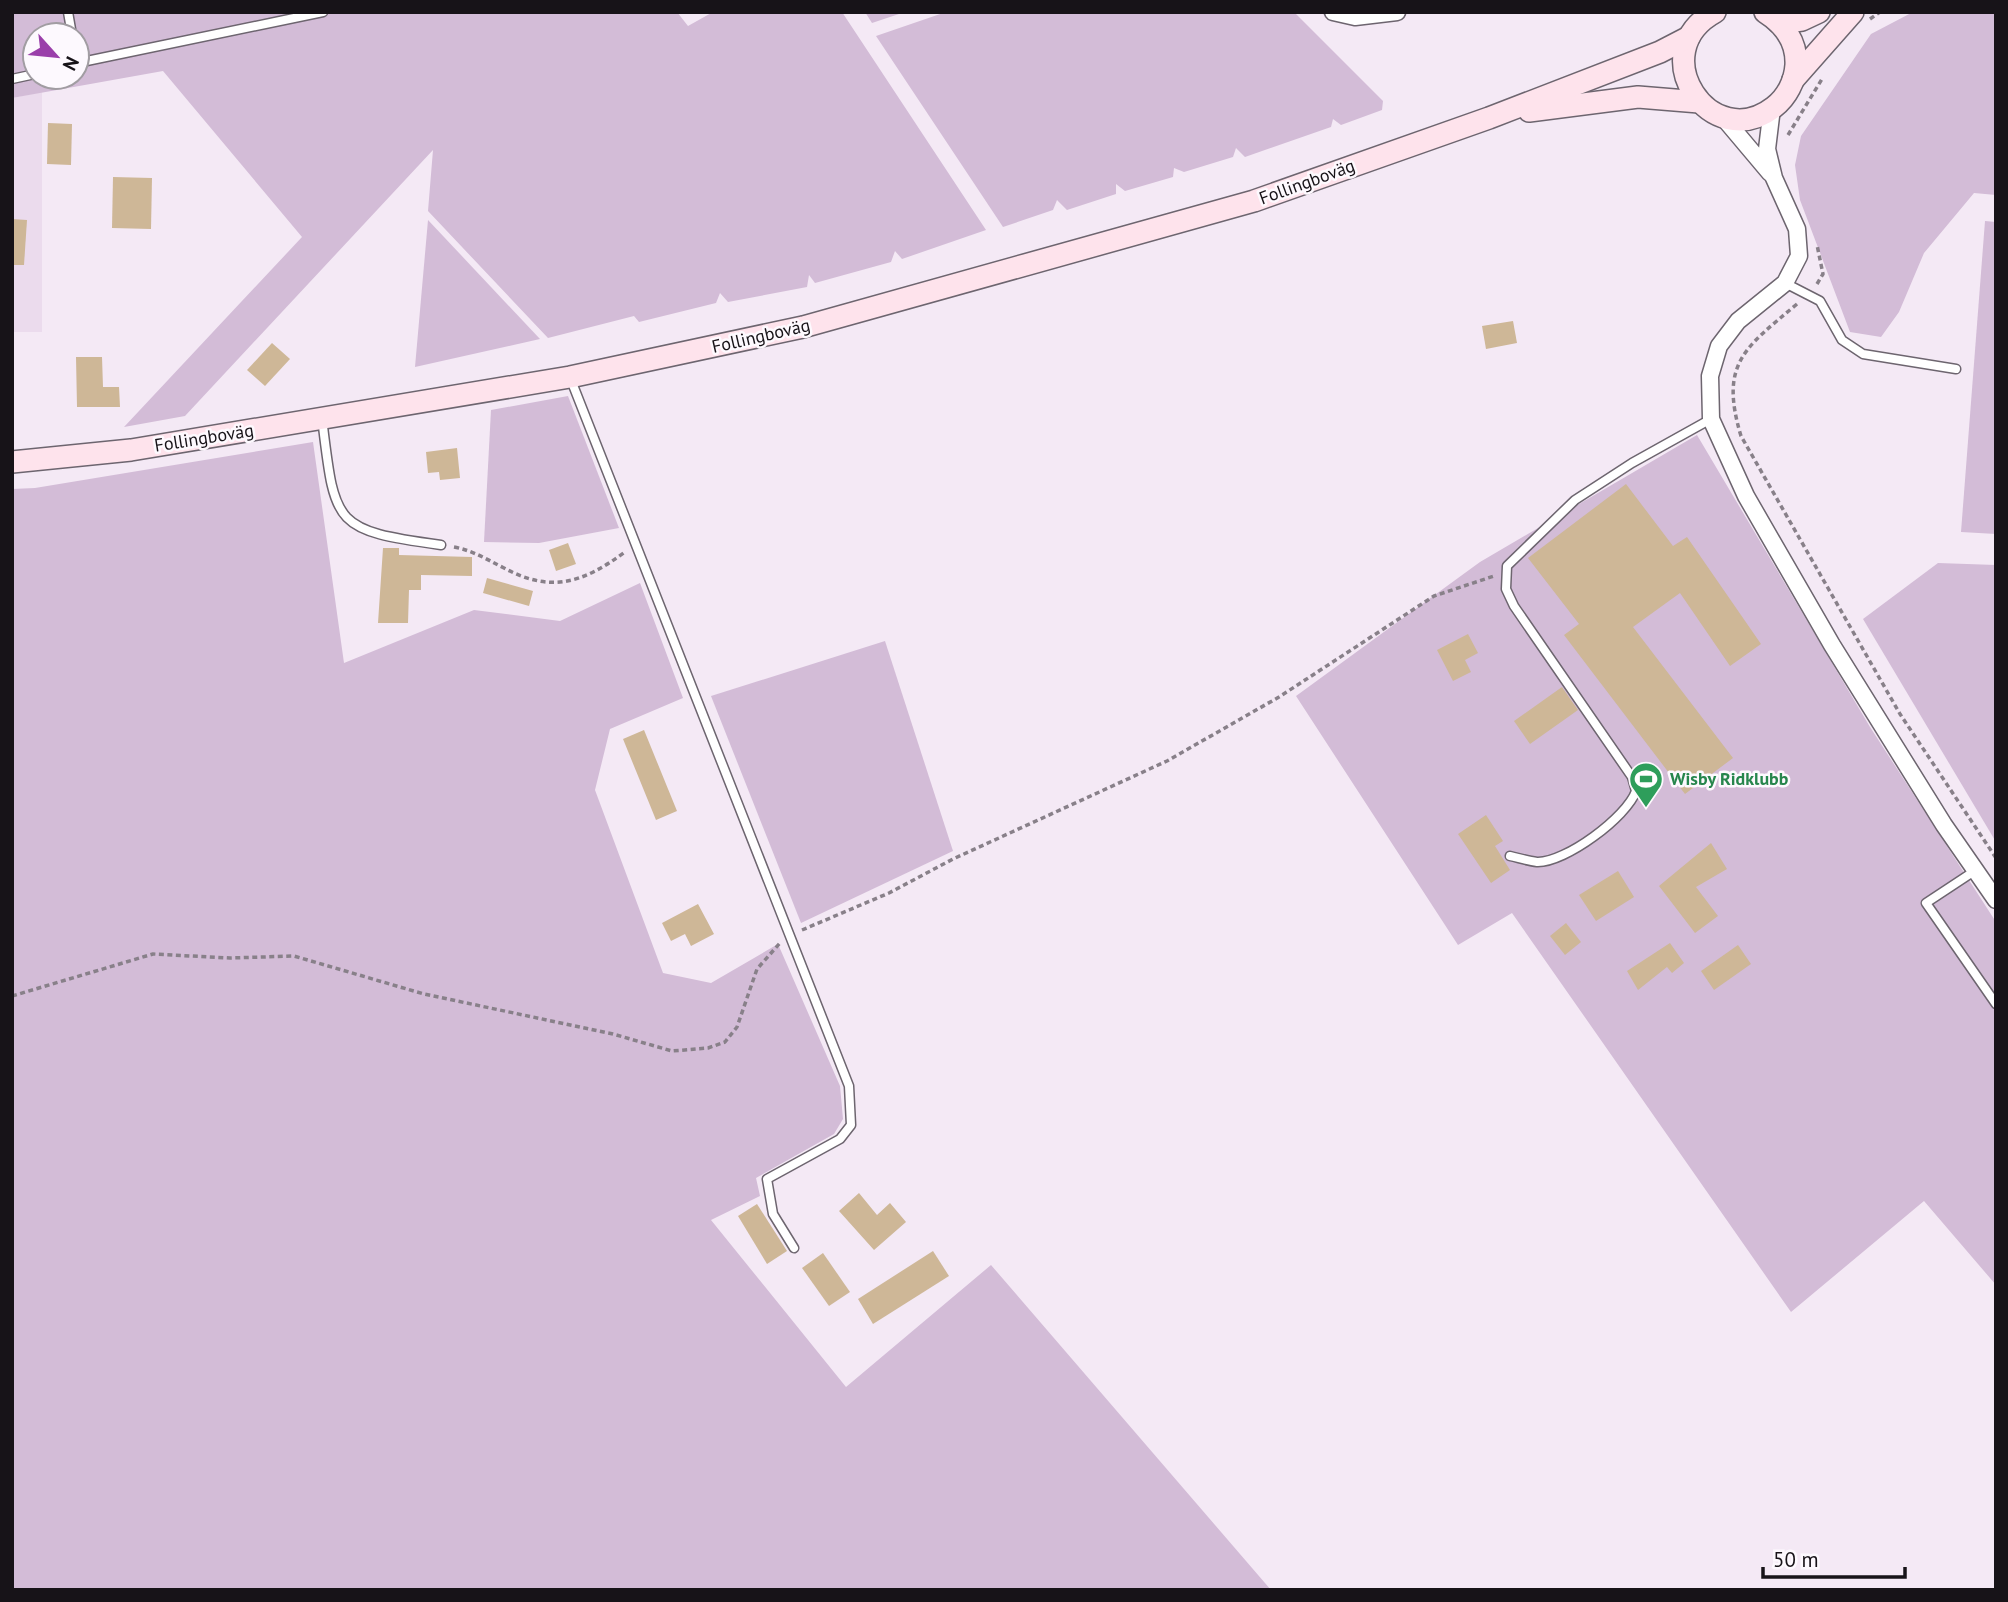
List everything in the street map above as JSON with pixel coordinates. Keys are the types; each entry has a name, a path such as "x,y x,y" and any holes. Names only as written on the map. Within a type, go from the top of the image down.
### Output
{"main road":[{"path":"1772,18 1802,20 1819,12"},
{"path":"1793,80 1860,16"},
{"path":"1701,21 1683,68 1690,90 1699,102 1722,116 1744,119 1772,108 1785,96 1793,80 1796,60 1793,46 1772,18"},
{"name":"Follingboväg","path":"12,462 131,450 570,377 803,327 1254,201 1489,118 1660,52 1701,21"},
{"name":"Follingboväg","path":"1489,118 1639,97 1699,102"}],"street":[{"path":"1333,12 1355,17 1397,12"},
{"path":"1772,108 1768,149 1774,178 1797,229 1799,257 1785,283 1738,321 1719,346 1710,376 1711,419 1746,496 1832,645 1996,900"},
{"path":"1722,116 1774,178"}],"lane":[{"path":"91,59 323,12"},
{"path":"1785,283 1808,293 1820,302 1842,340 1863,354 1956,369"},
{"path":"570,377 849,1086 851,1125 840,1139 767,1179 772,1214 794,1248"},
{"path":"322,418 329,475 339,509 348,521 365,532 442,545"},
{"path":"1510,856 1538,862 1564,856 1624,812 1636,791 1632,777 1514,606 1506,589 1507,566 1575,500 1632,463 1711,419"},
{"path":"1976,870 1926,903 1996,1004"}],"path":[{"path":"1860,16 1880,12"},
{"path":"1786,144 1788,134 1830,69"},
{"path":"1814,235 1823,274 1808,293 1759,334 1740,362 1732,386 1733,410 1741,436 1900,714 1996,858"},
{"path":"442,545 474,551 507,570 544,584 573,581 600,571 635,544"}],"shaded area":[{"path":"12,12 677,12 688,26 713,12 842,12 986,230 902,259 895,251 891,262 815,283 809,275 807,287 728,302 720,293 716,303 639,322 634,316 548,338 428,211 433,150 185,416 124,427 302,237 163,71 91,84 91,21 21,21 21,91 51,91 12,98"},
{"path":"865,12 905,12 872,23"},
{"path":"946,12 1294,12 1383,101 1382,110 1341,125 1333,119 1331,127 1245,157 1236,148 1233,157 1184,172 1174,168 1173,177 1125,191 1116,184 1116,194 1067,210 1057,200 1053,210 1003,227 876,36"},
{"path":"1913,12 1996,12 1996,195 1974,193 1924,253 1899,312 1881,337 1850,332 1800,200 1795,165 1801,136 1871,34"},
{"path":"42,92 42,332 12,332 12,98"},
{"path":"428,220 540,339 415,367"},
{"path":"1985,221 1996,222 1996,534 1961,532"},
{"path":"568,396 619,528 539,543 484,542 491,410"},
{"name":"Wisby Ridklubb","path":"1697,435 1870,727 1996,922 1996,1285 1924,1201 1791,1312 1512,913 1458,945 1296,696 1480,562"},
{"path":"313,442 344,663 474,610 560,621 640,583 683,698 610,729 595,790 663,973 711,983 778,944 840,1086 843,1119 834,1134 756,1178 760,1196 711,1220 846,1387 991,1265 1271,1590 12,1590 12,489 35,488"},
{"path":"1938,563 1996,565 1996,842 1863,619"},
{"path":"885,641 953,851 801,923 711,696"}],"building":[{"path":"48,123 72,124 71,165 47,164"},
{"path":"113,177 152,178 151,229 112,228"},
{"path":"12,219 27,220 24,265 12,265"},
{"path":"1513,321 1517,343 1486,349 1482,326"},
{"path":"272,343 290,359 265,386 247,370"},
{"path":"76,357 102,357 103,387 119,387 120,407 77,407"},
{"path":"457,448 460,478 440,480 439,472 428,473 426,452"},
{"path":"1626,484 1673,546 1687,537 1761,644 1730,666 1680,593 1633,627 1733,758 1685,794 1564,635 1579,624 1528,558"},
{"path":"568,543 576,564 556,571 549,550"},
{"path":"383,548 399,548 399,555 472,557 472,576 421,575 421,590 409,590 408,623 378,623"},
{"path":"487,578 533,591 529,606 483,593"},
{"path":"1468,634 1478,653 1465,660 1471,672 1453,681 1437,650"},
{"path":"1562,687 1578,710 1530,744 1514,721"},
{"path":"644,730 677,811 656,820 623,739"},
{"path":"1486,815 1503,841 1495,846 1510,870 1491,883 1458,834"},
{"path":"1711,843 1727,869 1696,887 1718,916 1695,933 1659,886"},
{"path":"1618,871 1634,897 1596,921 1579,895"},
{"path":"698,904 714,934 691,946 685,934 671,941 662,923"},
{"path":"1566,923 1581,942 1565,955 1550,936"},
{"path":"1670,943 1684,963 1672,973 1667,967 1638,990 1627,971"},
{"path":"1738,945 1751,964 1714,990 1701,971"},
{"path":"859,1193 877,1215 890,1203 906,1222 874,1250 839,1211"},
{"path":"757,1204 787,1251 767,1264 738,1216"},
{"path":"933,1251 949,1276 873,1324 858,1299"},
{"path":"823,1253 850,1292 829,1306 802,1268"}],"place":[{"name":"Wisby Ridklubb","path":"1646,809"}]}
